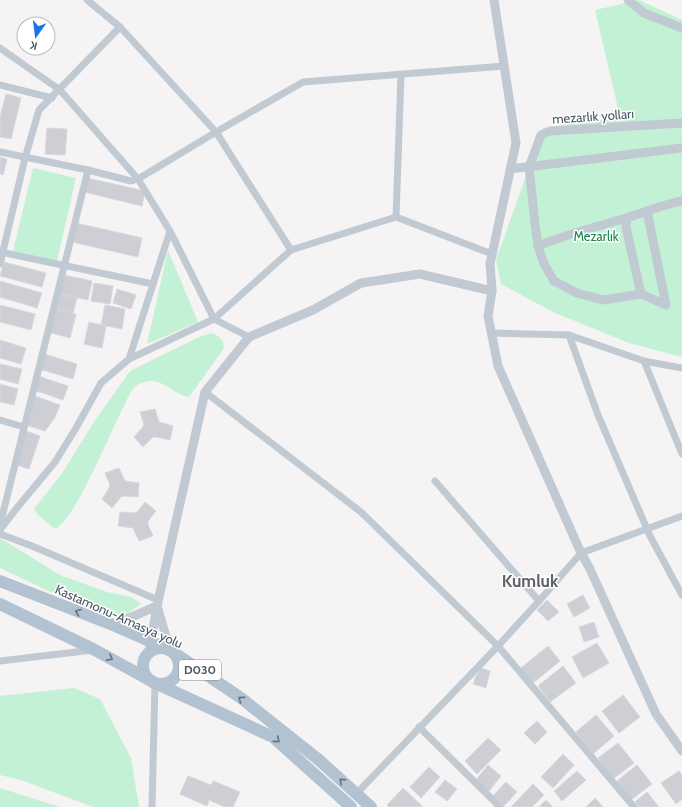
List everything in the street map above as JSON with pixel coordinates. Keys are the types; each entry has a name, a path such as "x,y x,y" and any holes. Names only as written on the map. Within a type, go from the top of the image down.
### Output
{"main road":[{"name":"Kastamonu-Amasya yolu","path":"0,581 113,626 149,648"},
{"name":"D030","path":"0,604 95,650 155,683 273,737 351,807"},
{"path":"149,648 153,650 165,648 170,650 175,654 180,665 176,676 167,684 155,683 146,676 144,670 145,658 149,648"},
{"name":"Kastamonu-Amasya yolu","path":"170,650 241,698 319,760 371,807"}],"street":[{"path":"87,0 120,27 216,132 291,250"},
{"path":"494,0 516,143 490,264 492,291 488,316 498,366 581,553 589,567 656,714 682,751"},
{"path":"628,0 644,13 682,28"},
{"path":"0,264 25,158 39,110 120,27"},
{"path":"0,48 60,90 138,179 170,231 214,319 250,337"},
{"path":"0,152 88,170 131,181 138,179 303,82 504,66"},
{"path":"396,217 401,75"},
{"path":"0,85 52,98"},
{"name":"mezarlık yolları","path":"641,294 603,300 577,293 554,281 544,264 538,246 529,167 541,135 550,132 682,123"},
{"path":"510,169 682,148"},
{"path":"0,525 88,170"},
{"path":"538,246 558,238 682,201"},
{"path":"627,218 626,227 641,294 666,305 647,211"},
{"path":"0,530 55,462 101,383 129,359 214,319 291,250 396,217 492,254"},
{"path":"129,359 170,231"},
{"path":"2,252 153,284"},
{"path":"149,648 204,392 250,337 313,310 360,283 420,274 492,291"},
{"path":"492,332 569,335 644,361 682,368"},
{"path":"569,335 598,415 647,528 682,595"},
{"path":"644,361 682,454"},
{"path":"204,392 361,512 498,646 634,807"},
{"path":"0,420 24,427"},
{"path":"435,481 539,601"},
{"path":"356,794 498,646 581,553 682,516"},
{"path":"0,534 32,546 158,603"},
{"path":"113,626 158,603"},
{"path":"158,603 170,650"},
{"path":"0,661 95,650"},
{"path":"152,807 155,683"},
{"path":"419,727 500,807"}],"green space":[{"name":"Mezarlık","path":"639,0 682,20 682,357 629,343 553,312 501,284 496,260 543,128 620,117 595,10"},
{"path":"33,168 76,178 57,261 13,251"},
{"path":"168,250 198,322 147,344"},
{"path":"211,333 220,338 224,348 192,393 188,397 162,384 152,381 143,382 133,389 92,474 73,509 63,522 55,529 38,515 34,509 63,472 94,422 130,371 197,338"},
{"path":"0,538 60,575 107,592 131,597 141,604 119,619 55,594 0,568"},
{"path":"74,688 100,699 131,758 139,807 93,807 21,780 0,775 0,696"},
{"path":"0,788 60,807 0,807"}],"building":[{"path":"6,94 21,98 11,139 0,137 0,117"},
{"path":"47,128 67,129 65,155 45,154"},
{"path":"0,157 7,159 3,175 0,174"},
{"path":"87,178 145,191 142,206 84,192"},
{"path":"76,223 142,238 138,257 72,242"},
{"path":"4,262 46,273 42,287 0,276"},
{"path":"64,275 92,281 88,300 60,294"},
{"path":"0,281 42,293 37,308 0,297"},
{"path":"94,283 113,286 110,304 91,301"},
{"path":"117,289 136,295 131,309 113,303"},
{"path":"60,294 77,298 73,313 57,310"},
{"path":"0,305 35,314 31,330 0,322"},
{"path":"105,305 125,309 122,329 101,325"},
{"path":"54,308 76,314 70,338 48,332"},
{"path":"89,322 106,326 102,348 84,344"},
{"path":"0,340 26,348 21,364 0,358"},
{"path":"44,354 77,364 73,379 39,369"},
{"path":"0,364 22,369 18,384 0,379"},
{"path":"38,376 68,386 63,400 34,390"},
{"path":"0,384 18,389 14,405 0,402"},
{"path":"35,396 60,405 54,419 45,431 26,425"},
{"path":"155,409 159,422 173,426 170,440 153,437 143,447 134,437 144,424 140,412"},
{"path":"26,431 40,436 29,469 17,465"},
{"path":"119,468 125,481 139,483 138,497 121,497 112,508 102,499 110,485 105,473"},
{"path":"145,502 156,511 148,521 148,525 153,536 139,541 133,528 118,526 120,512 137,512"},
{"path":"583,595 590,608 574,617 567,604"},
{"path":"547,600 559,612 548,621 537,610"},
{"path":"594,622 599,637 584,642 579,627"},
{"path":"597,643 609,663 583,678 572,657"},
{"path":"548,646 560,661 533,683 521,668"},
{"path":"563,666 576,683 550,702 538,686"},
{"path":"481,668 490,671 486,688 473,684"},
{"path":"623,695 640,717 619,733 602,711"},
{"path":"596,715 614,736 593,754 576,732"},
{"path":"537,721 547,732 535,744 524,733"},
{"path":"488,738 501,750 477,774 465,761"},
{"path":"618,743 634,763 613,779 598,758"},
{"path":"563,754 574,765 553,788 541,777"},
{"path":"488,765 501,776 489,791 476,780"},
{"path":"637,765 652,784 631,800 617,781"},
{"path":"429,767 440,777 421,798 410,787"},
{"path":"577,771 586,780 562,801 554,791"},
{"path":"679,771 682,775 682,799 676,804 661,783"},
{"path":"188,776 211,785 213,781 240,792 233,807 225,807 209,800 207,806 180,794"},
{"path":"445,780 457,789 447,801 435,792"},
{"path":"506,782 517,792 504,806 493,796"},
{"path":"533,784 544,795 532,807 511,807"},
{"path":"403,788 423,807 389,807 387,805"},
{"path":"647,792 659,807 639,807 635,802"},
{"path":"595,798 603,807 586,807"},
{"path":"546,800 553,807 539,807"}],"district":[{"name":"Kumluk","path":"530,581"}]}
